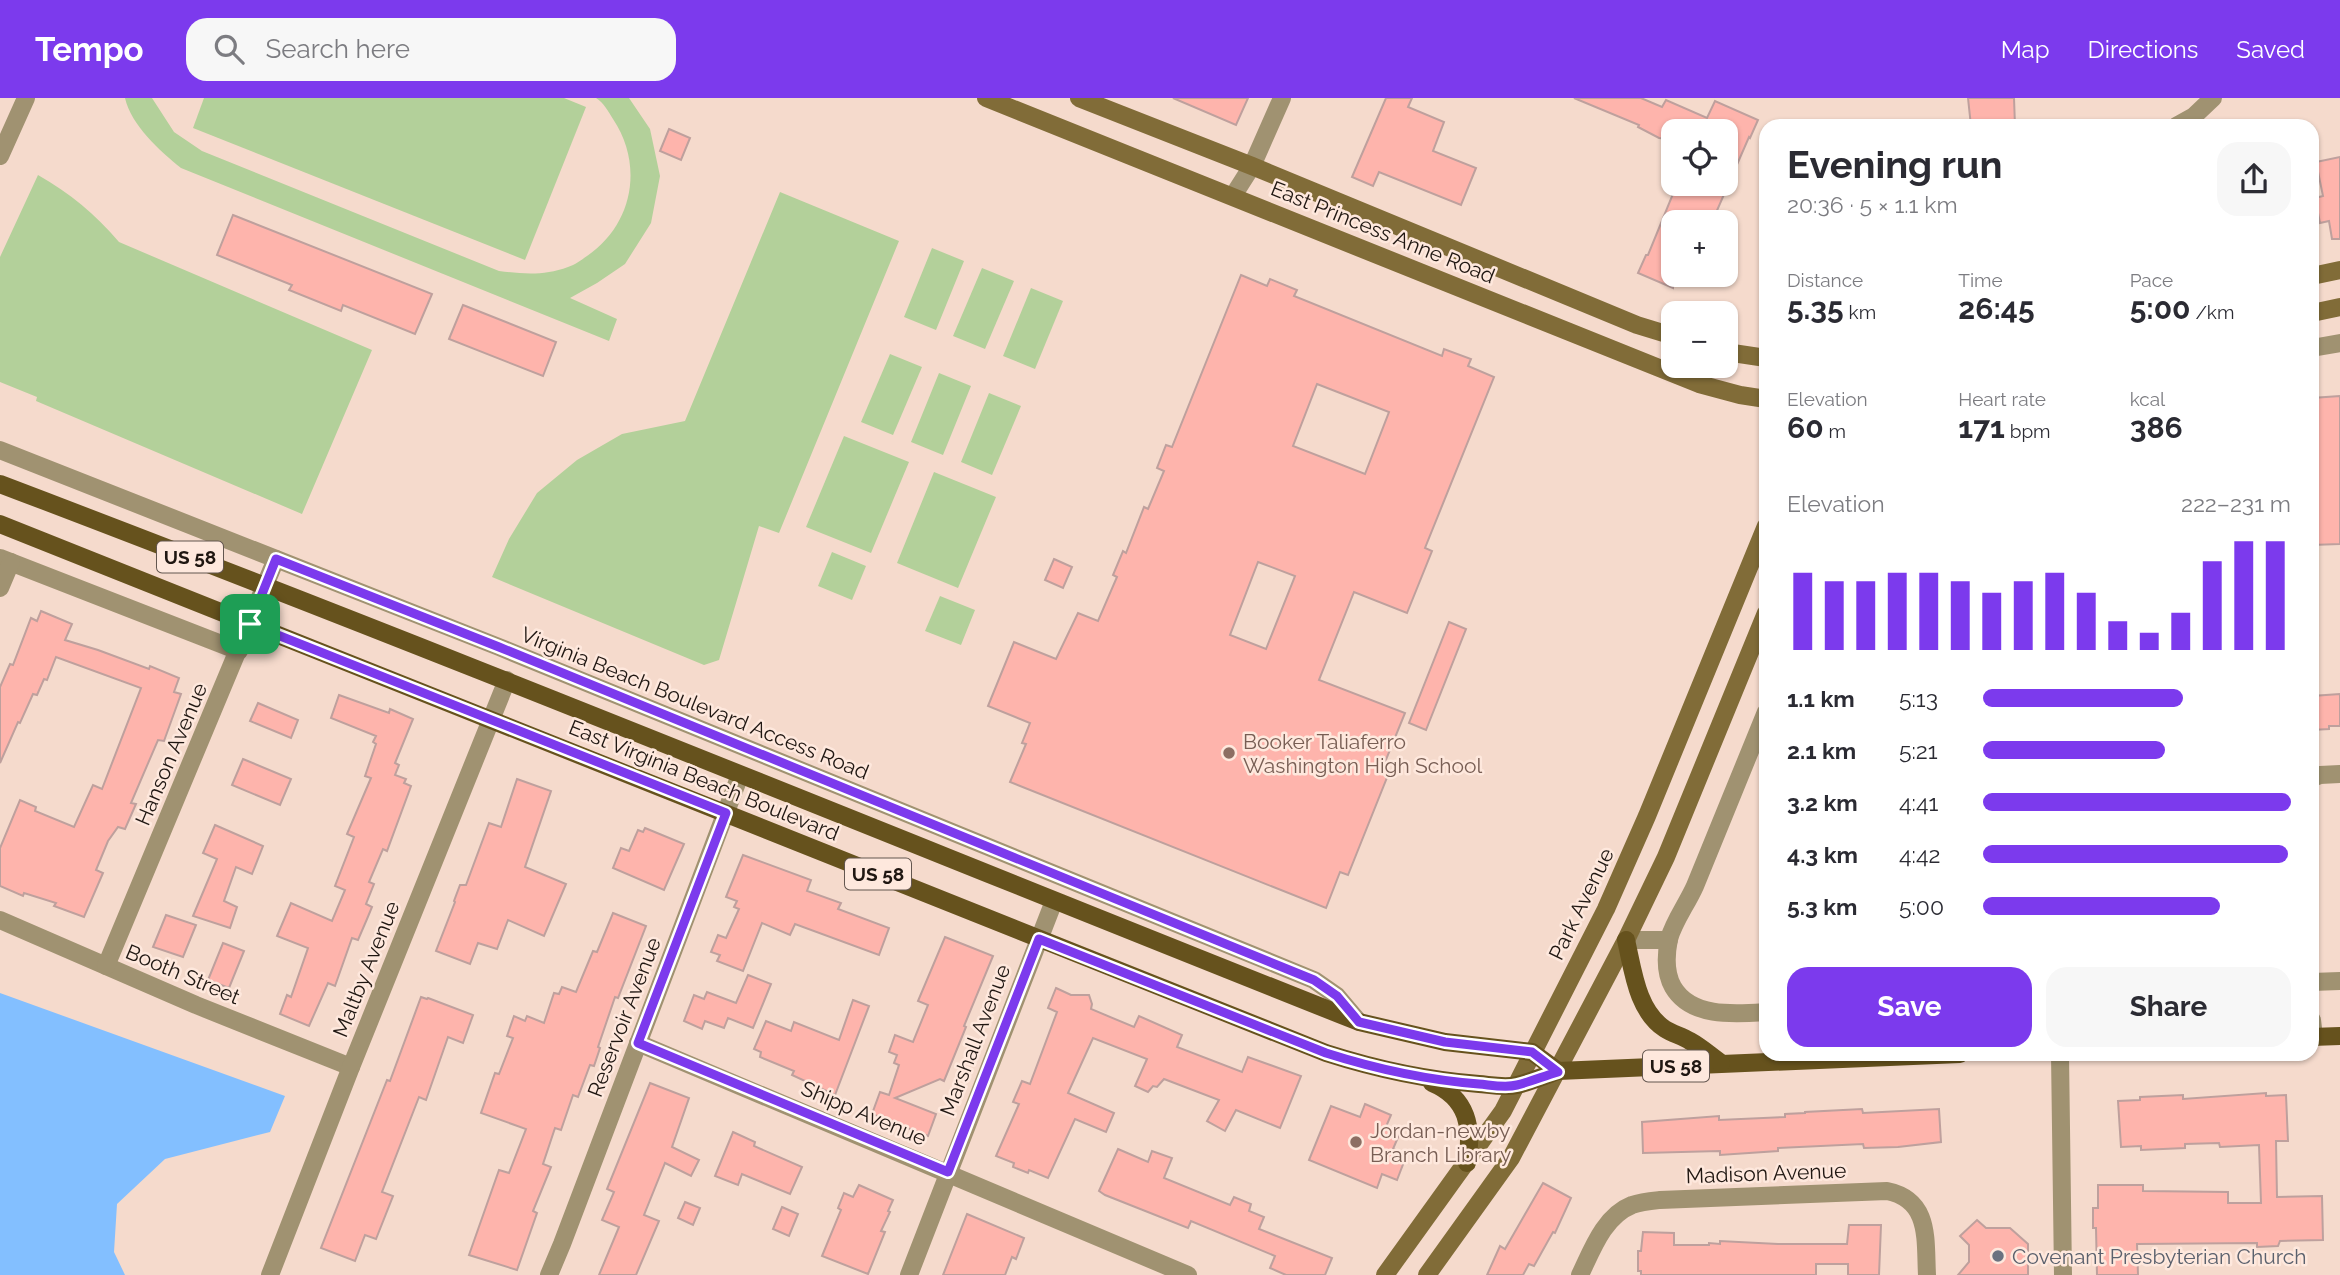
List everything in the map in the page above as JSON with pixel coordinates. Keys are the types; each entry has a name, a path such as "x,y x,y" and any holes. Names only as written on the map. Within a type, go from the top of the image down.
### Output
{"main road":[{"name":"East Princess Anne Road","path":"986,98 1008,102 1699,384 1759,397"},
{"name":"East Princess Anne Road","path":"1079,98 1252,166 1637,325 1661,332"},
{"path":"2319,275 2340,271"},
{"path":"2319,312 2340,307"},
{"path":"1738,354 1759,357"},
{"name":"East Virginia Beach Boulevard","path":"0,485 266,585 507,680 1359,1022 1445,1042 1532,1052"},
{"name":"East Virginia Beach Boulevard","path":"0,524 1326,1053 1358,1063 1459,1082 1515,1086 1558,1072 1774,1061"},
{"name":"Park Avenue","path":"1385,1275 1503,1111 1622,874 1759,543"},
{"path":"1427,1275 1511,1158 1626,940 1665,857 1759,630"},
{"path":"1626,940 1633,974 1644,1005 1651,1016 1664,1028 1691,1041 1721,1063"},
{"path":"2319,1032 2340,1036"},
{"path":"1532,1052 1558,1072"},
{"path":"1412,1075 1443,1087 1456,1098 1465,1113 1470,1145 1467,1163"}],"street":[{"path":"0,156 26,98"},
{"path":"1233,196 1252,166 1282,98"},
{"path":"2189,119 2213,98"},
{"path":"2319,347 2340,343"},
{"name":"Virginia Beach Boulevard Access Road","path":"0,450 499,647 1314,980 1337,996 1359,1022"},
{"name":"Hanson Avenue","path":"106,966 276,559"},
{"path":"0,588 6,560 239,651"},
{"name":"Maltby Avenue","path":"270,1275 507,680"},
{"path":"1759,729 1693,891 1669,940 1666,954 1673,986 1681,998 1694,1008 1742,1014 1759,1013"},
{"path":"2319,775 2340,774"},
{"name":"Reservoir Avenue","path":"549,1275 740,775"},
{"name":"Marshall Avenue","path":"909,1275 1054,901"},
{"name":"Booth Street","path":"0,919 196,1005 351,1067"},
{"path":"1626,940 1669,940"},
{"path":"2319,982 2340,981"},
{"name":"Shipp Avenue","path":"638,1043 1188,1275"},
{"path":"2060,1061 2063,1275"},
{"name":"Madison Avenue","path":"1580,1275 1596,1241 1611,1220 1621,1210 1635,1204 1660,1200 1887,1191 1911,1202 1920,1213 1925,1227 1927,1275"}],"green space":[{"path":"125,98 152,98 174,132 202,151 499,271 533,274 576,264 603,243 615,228 624,211 631,174 623,137 604,105 596,98 629,98 650,129 660,176 651,223 625,264 570,298 617,319 609,341 181,168 140,128"},
{"path":"204,98 564,98 586,107 525,260 193,128"},
{"path":"38,175 82,205 119,242 372,350 302,514 36,401 37,397 0,382 0,257"},
{"path":"780,192 899,241 779,533 759,526 719,660 704,665 492,577 509,539 537,493 577,460 622,434 685,421"},
{"path":"932,248 964,261 936,330 904,317"},
{"path":"982,268 1014,281 985,349 953,336"},
{"path":"1031,288 1063,301 1035,369 1003,356"},
{"path":"890,354 922,367 893,435 861,422"},
{"path":"939,373 971,386 943,455 911,442"},
{"path":"989,393 1021,406 992,475 961,462"},
{"path":"844,436 909,462 871,553 806,527"},
{"path":"934,472 996,497 958,588 897,563"},
{"path":"832,552 866,566 852,600 818,586"},
{"path":"940,596 975,610 961,645 925,631"}],"water":[{"path":"0,993 285,1096 270,1132 165,1159 117,1204 114,1252 125,1275 0,1275"}],"building":[{"path":"1173,98 1248,98 1236,125"},
{"path":"1386,98 1412,98 1408,107 1444,122 1433,151 1476,168 1461,205 1379,172 1373,186 1352,177"},
{"path":"1574,98 1641,98 1662,107 1666,100 1707,118 1715,101 1758,120 1738,162 1738,119 1661,119 1661,138 1638,127 1639,125"},
{"path":"1968,98 2014,98 2015,119 1970,119"},
{"path":"669,129 690,138 681,160 660,151"},
{"path":"2340,157 2340,239 2332,239 2329,221 2320,223 2319,197 2323,196 2319,161"},
{"path":"1672,196 1723,196 1717,210 1666,210"},
{"path":"233,215 432,294 415,334 343,305 341,311 289,290 292,285 217,255"},
{"path":"1661,223 1661,283 1638,273"},
{"path":"1241,275 1267,286 1270,279 1297,290 1294,296 1442,356 1444,349 1471,359 1468,366 1494,377 1425,548 1432,551 1407,613 1354,592 1319,680 1405,713 1383,767 1390,770 1348,875 1340,872 1326,908 1010,782 1026,744 1022,743 1030,723 988,706 1014,642 1056,659 1078,613 1098,621 1117,577 1113,575 1123,551 1126,553 1144,507 1148,509 1164,471 1157,468 1166,445 1172,447","holes":["1317,384 1389,412 1365,474 1293,446","1258,562 1295,576 1266,649 1230,635"]},
{"path":"463,305 556,342 543,376 449,339"},
{"path":"2340,396 2340,544 2319,545 2319,398"},
{"path":"1054,559 1072,567 1063,588 1045,580"},
{"path":"41,611 72,624 65,640 149,669 150,666 179,678 174,692 181,694 164,741 158,740 131,803 136,804 125,829 118,827 108,841 96,870 103,873 84,917 54,906 56,903 24,893 23,896 0,886 0,848 20,800 36,807 35,811 74,827 93,785 102,789 141,688 56,657 47,680 44,679 37,695 33,694 20,723 18,722 0,763 0,687 10,664 13,665 31,618 37,621"},
{"path":"1449,622 1466,629 1426,730 1409,723"},
{"path":"2340,694 2340,726 2319,730 2319,696"},
{"path":"339,695 389,713 390,709 413,719 395,763 399,765 395,775 406,779 404,783 411,786 387,851 383,849 369,882 374,884 366,904 372,907 367,919 358,940 352,938 335,986 328,983 309,1026 280,1014 287,995 291,997 308,948 277,936 291,903 332,921 345,890 335,886 354,837 347,834 371,778 365,776 376,744 373,742 376,736 331,718"},
{"path":"258,703 298,720 291,738 250,721"},
{"path":"243,759 291,779 280,805 232,785"},
{"path":"517,779 551,791 525,867 566,884 544,936 508,920 497,949 478,943 470,964 436,951 460,885 466,885 489,823 501,827"},
{"path":"215,825 263,846 252,874 236,867 224,901 237,907 230,928 193,916 217,859 203,853"},
{"path":"645,828 684,844 664,890 613,868 621,848 629,851 638,830 643,832"},
{"path":"743,855 811,880 807,891 841,903 838,909 889,928 879,955 795,924 790,935 762,923 743,971 717,961 720,955 711,952 718,935 726,938 739,909 734,907 737,901 726,897"},
{"path":"613,913 646,926 618,998 615,997 594,1066 590,1065 578,1097 573,1095 561,1130 555,1128 543,1164 551,1167 533,1211 537,1213 517,1270 469,1255 499,1170 509,1173 526,1129 481,1113 495,1073 499,1074 513,1038 507,1036 514,1016 525,1021 527,1016 544,1023 554,993 559,994 562,987 576,992"},
{"path":"166,915 196,925 183,957 153,947"},
{"path":"945,937 993,956 944,1081 940,1079 895,1098 936,1114 928,1136 872,1114 880,1092 889,1095 899,1065 894,1063 897,1055 889,1052 895,1035 913,1042 928,1005 918,1001"},
{"path":"223,943 244,951 229,988 208,980"},
{"path":"748,975 771,984 753,1028 728,1018 724,1028 705,1021 702,1029 684,1021 694,995 704,999 707,992 736,1003"},
{"path":"1056,988 1071,995 1089,995 1091,1009 1134,1027 1139,1016 1182,1035 1177,1047 1242,1072 1248,1057 1301,1076 1280,1128 1236,1110 1225,1131 1207,1121 1219,1100 1164,1079 1148,1092 1135,1086 1147,1059 1093,1038 1068,1093 1114,1113 1106,1132 1075,1119 1048,1178 1013,1167 1014,1163 996,1156 1019,1104 1013,1102 1022,1081 1030,1084 1057,1012 1048,1008"},
{"path":"421,997 473,1015 463,1043 448,1037 426,1100 419,1097 382,1192 393,1196 376,1239 365,1235 355,1261 321,1248 387,1080 390,1081"},
{"path":"853,1000 869,1006 835,1095 792,1075 794,1071 760,1057 761,1052 754,1049 766,1021 791,1031 794,1022 839,1040"},
{"path":"650,1083 689,1098 672,1147 699,1160 691,1176 665,1163 644,1215 659,1221 636,1275 599,1275 619,1227 602,1220 614,1192 607,1189"},
{"path":"2266,1093 2266,1096 2286,1095 2288,1141 2276,1141 2277,1197 2322,1196 2323,1240 2280,1241 2278,1246 2257,1247 2257,1243 2137,1244 2138,1275 2097,1275 2093,1208 2098,1208 2098,1185 2143,1185 2143,1191 2228,1192 2228,1203 2261,1203 2259,1145 2220,1147 2219,1143 2185,1144 2185,1148 2141,1150 2141,1146 2121,1147 2118,1101 2140,1100 2140,1097 2183,1095 2183,1099"},
{"name":"Jordan-newby Branch Library","path":"1365,1104 1391,1115 1385,1129 1399,1135 1393,1149 1407,1154 1397,1180 1382,1174 1377,1188 1309,1160 1331,1106 1360,1117"},
{"path":"1862,1109 1863,1113 1939,1109 1941,1142 1898,1147 1864,1148 1863,1144 1778,1148 1778,1151 1720,1155 1720,1151 1643,1153 1642,1122 1719,1116 1719,1120 1785,1117 1785,1114"},
{"path":"733,1132 755,1142 754,1146 802,1167 790,1194 742,1174 738,1185 715,1176"},
{"path":"1118,1149 1148,1162 1152,1151 1172,1158 1164,1178 1230,1205 1234,1197 1251,1204 1249,1211 1264,1217 1259,1229 1332,1258 1325,1275 1286,1275 1270,1268 1275,1256 1191,1221 1188,1228 1105,1195 1099,1191"},
{"path":"1543,1183 1571,1198 1555,1233 1553,1232 1534,1266 1529,1264 1523,1275 1487,1275 1500,1246 1505,1249"},
{"path":"859,1185 893,1200 881,1231 885,1232 868,1274 822,1256 841,1210 838,1208 844,1193 853,1197"},
{"path":"685,1202 700,1208 693,1225 678,1218"},
{"path":"782,1207 798,1214 789,1236 773,1229"},
{"path":"967,1214 1024,1238 1016,1259 1012,1257 1005,1275 943,1275"},
{"name":"Covenant Presbyterian Church","path":"1977,1220 1986,1228 2010,1228 2028,1244 2028,1275 1958,1275 1969,1262 1969,1245 1960,1236"},
{"path":"1849,1225 1881,1225 1879,1275 1848,1275 1848,1264 1816,1264 1816,1275 1641,1275 1641,1271 1638,1271 1638,1251 1641,1251 1643,1232 1674,1233 1674,1245 1709,1245 1720,1244 1720,1241 1847,1244"}],"place":[{"name":"Booker Taliaferro Washington High School","path":"1229,753"},
{"name":"Jordan-newby Branch Library","path":"1356,1142"},
{"name":"Covenant Presbyterian Church","path":"1998,1256"}],"route":[{"path":"276,559 1072,879 1314,980 1337,996 1359,1022 1445,1042 1532,1052 1558,1072 1515,1086 1505,1086 1459,1082 1358,1063 1326,1053 1039,939 948,1172 638,1043 726,813 250,624 276,559"}]}
